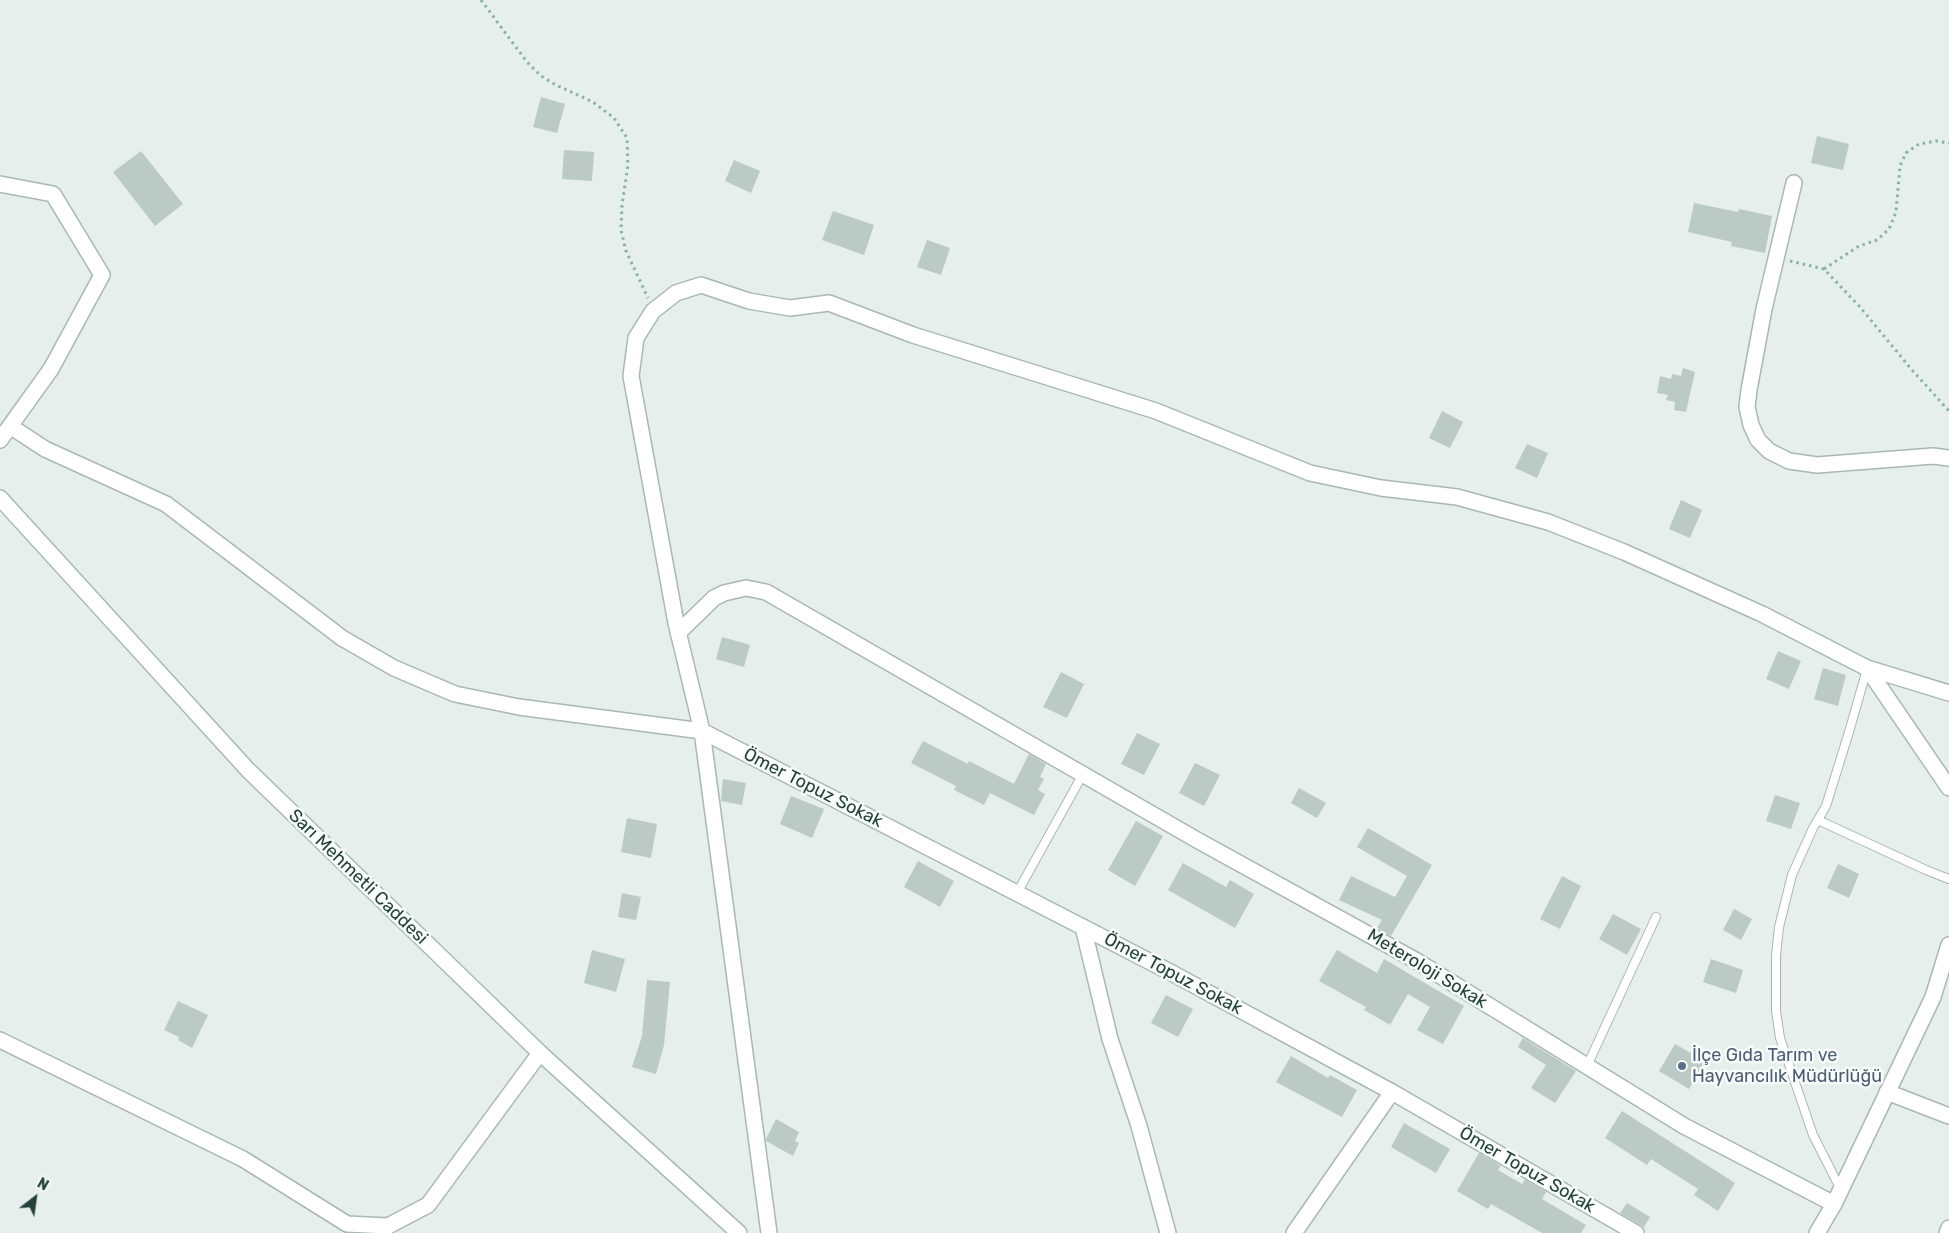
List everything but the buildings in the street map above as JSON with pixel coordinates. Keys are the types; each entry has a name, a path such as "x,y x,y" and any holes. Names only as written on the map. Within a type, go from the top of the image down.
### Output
{"street":[{"path":"1794,183 1764,309 1748,398 1751,425 1758,440 1769,452 1789,461 1817,465 1933,456 1949,458"},
{"path":"0,184 53,194 102,275 51,369 0,440"},
{"path":"769,1233 702,731 678,633 631,376 636,338 653,311 676,293 701,284 749,301 790,308 829,303 913,335 1156,411 1310,472 1381,488 1457,498 1548,522 1624,552 1752,610 1867,668 1949,692"},
{"name":"Ömer Topuz Sokak","path":"10,426 45,449 166,504 342,638 394,668 455,694 518,707 702,731 1017,892 1392,1092 1636,1233"},
{"name":"Sarı Mehmetli Caddesi","path":"0,498 248,770 540,1054 739,1233"},
{"name":"Meteroloji Sokak","path":"678,633 714,598 724,593 746,588 766,592 1197,840 1415,960 1684,1126 1834,1204"},
{"path":"1867,668 1949,788"},
{"path":"1083,927 1110,1039 1139,1126 1168,1233"},
{"path":"1817,1233 1841,1190 1933,997 1949,945"},
{"path":"0,1040 243,1159 348,1224 388,1226 428,1205 540,1054"},
{"path":"1294,1233 1392,1092"},
{"path":"1887,1092 1949,1116"},
{"path":"1947,1233 1949,1228"}],"lane":[{"path":"1841,1190 1813,1135 1780,1038 1776,1010 1776,955 1785,900 1802,852 1826,806 1850,732 1867,668"},
{"path":"1017,892 1083,774"},
{"path":"1818,820 1949,879"},
{"path":"1587,1066 1656,917"}],"path":[{"path":"481,0 527,62 541,76 593,102 614,118 627,138 628,165 622,205 621,230 626,251 653,311"},
{"path":"1824,269 1859,246 1877,240 1889,229 1896,212 1900,166 1906,152 1919,144 1936,141 1949,142"},
{"path":"1776,258 1824,269 1860,306 1912,370 1949,411"}],"place":[{"name":"İlçe Gıda Tarım ve Hayvancılık Müdürlüğü","path":"1682,1066"}]}
